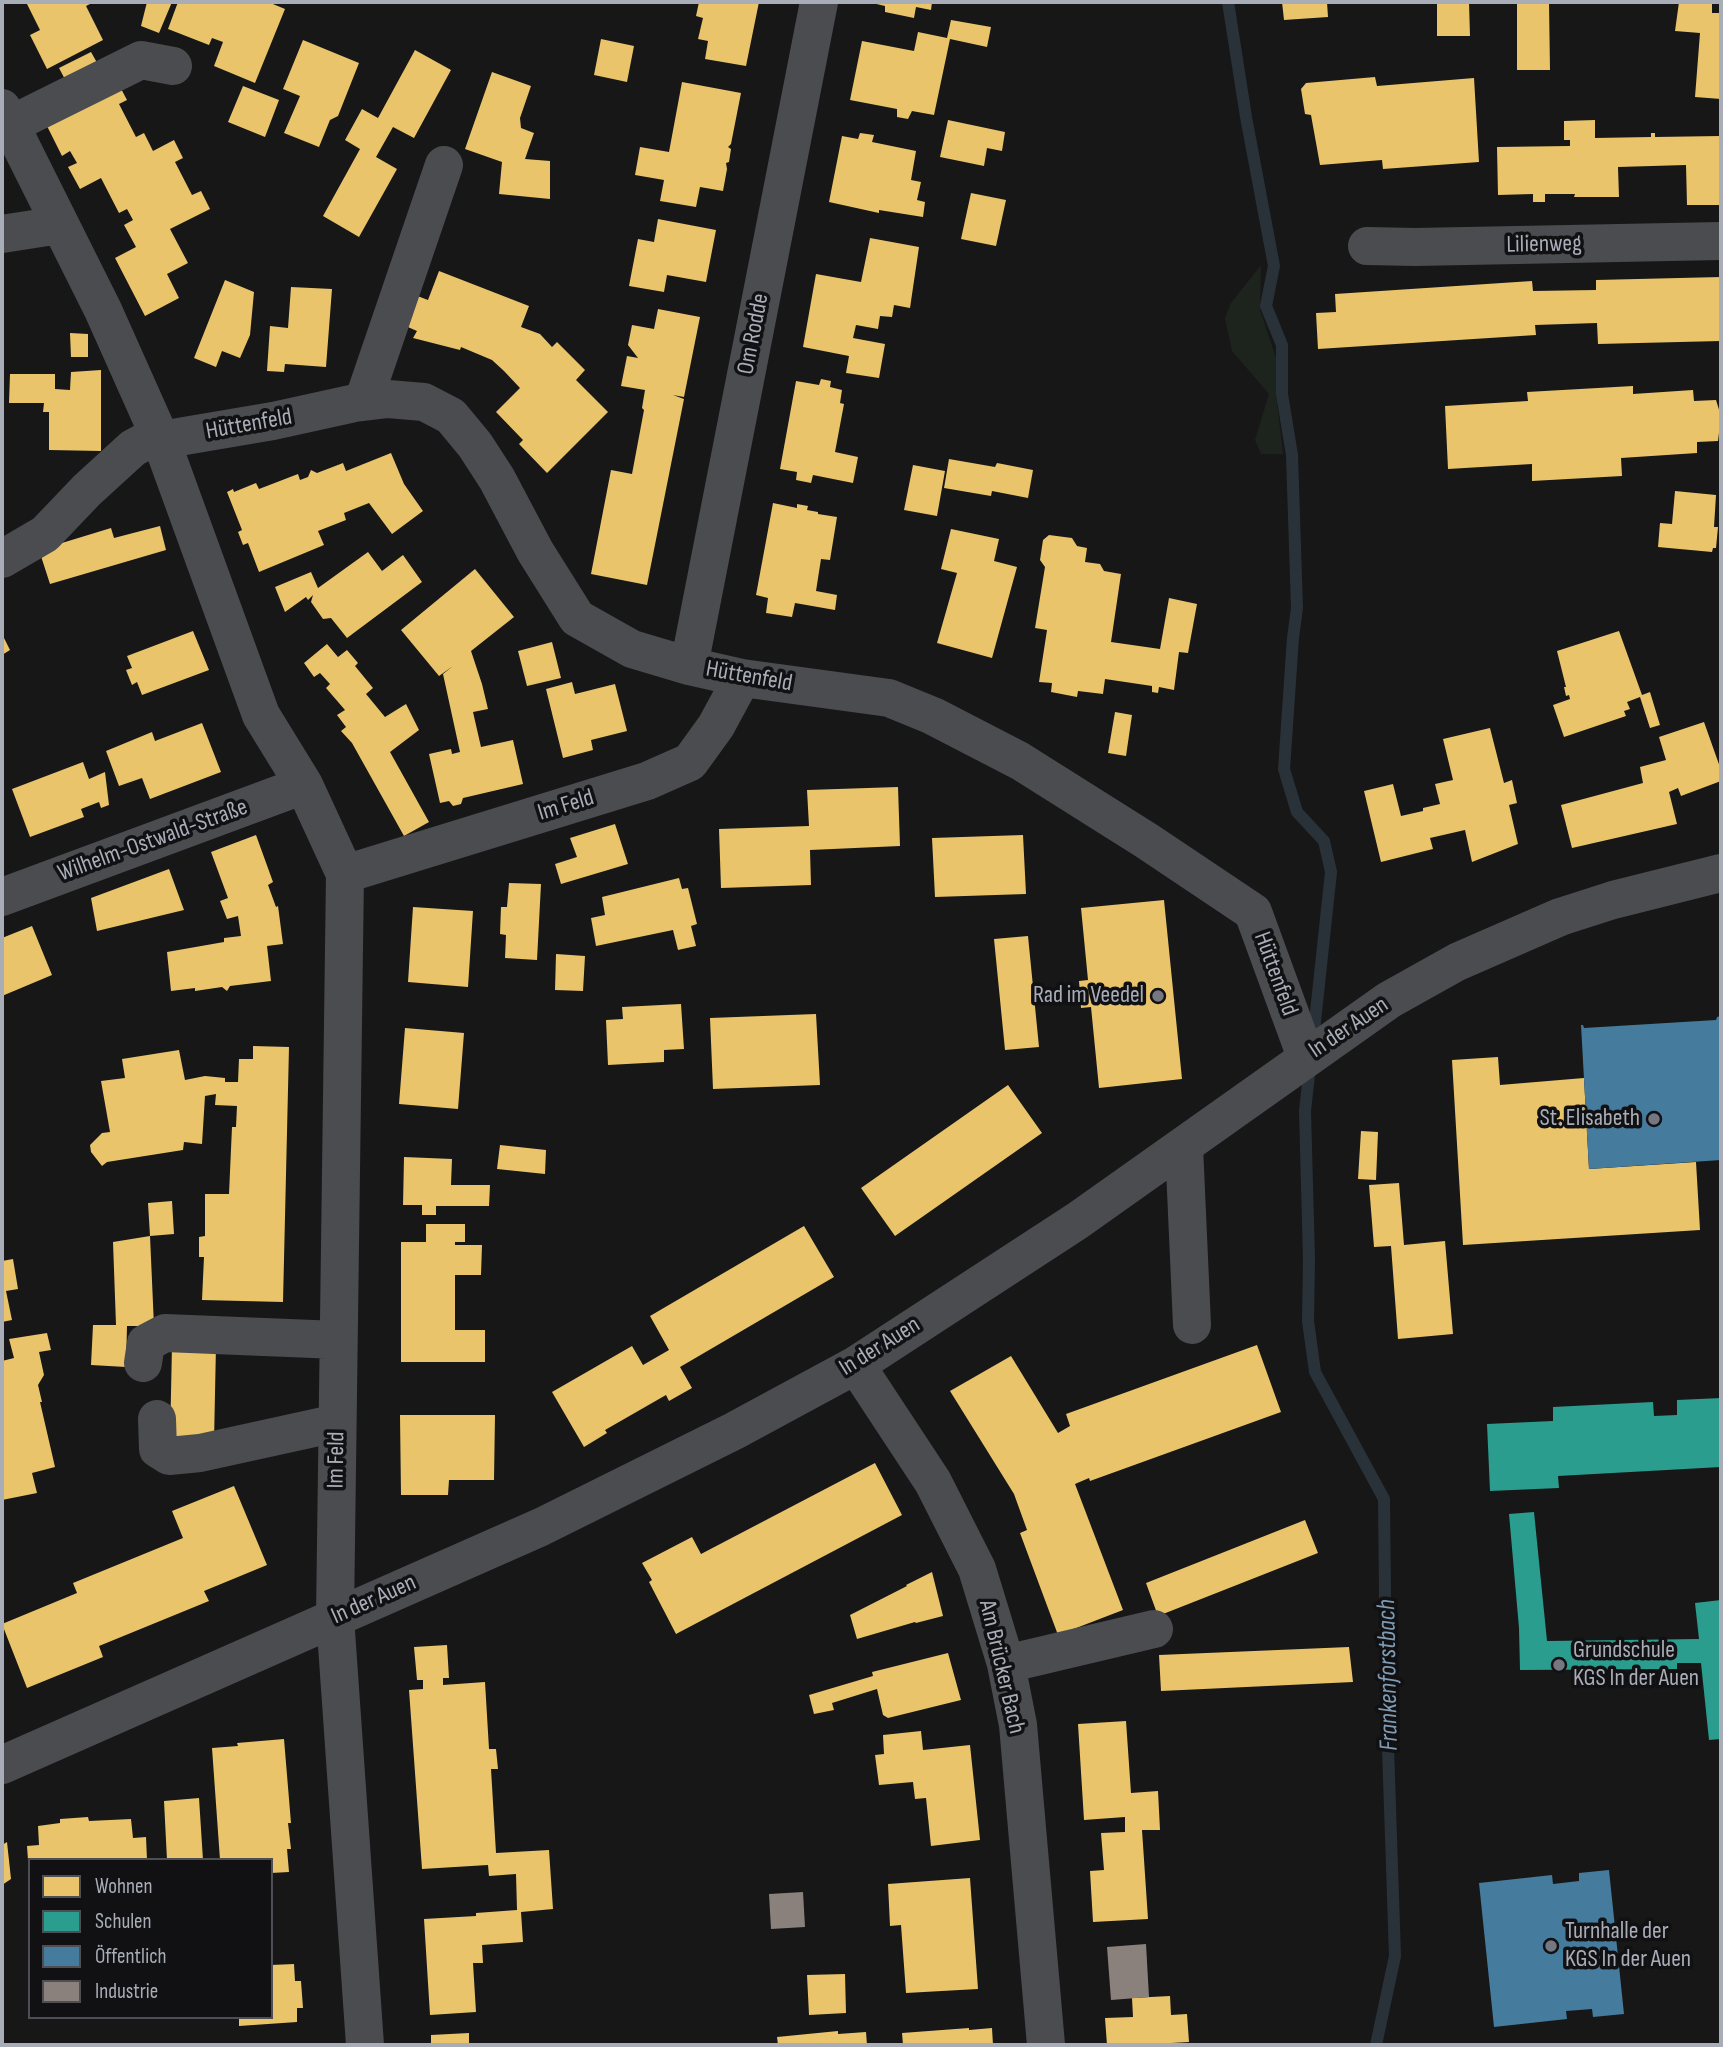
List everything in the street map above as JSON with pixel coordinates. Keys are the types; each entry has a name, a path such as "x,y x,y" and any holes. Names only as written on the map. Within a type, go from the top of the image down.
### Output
{"street":[{"name":"Om Rodde","path":"689,666 820,2"},
{"path":"173,66 141,60 6,117 103,310 160,437 261,715 304,785"},
{"path":"363,402 444,165"},
{"path":"2,234 61,225"},
{"name":"Lilienweg","path":"1367,246 1721,241"},
{"name":"Hüttenfeld","path":"160,437 272,421 363,402 388,400 424,402 451,416 475,445 497,479 535,551 577,618 632,649 689,666 742,678 889,698 922,711 1020,761 1253,912 1303,1053"},
{"path":"2,559 45,534 87,490 134,448 160,437"},
{"name":"Im Feld","path":"345,874 647,781 690,762 716,726 742,678"},
{"name":"Im Feld","path":"304,785 345,874 335,1617 365,2045"},
{"name":"Wilhelm-Ostwald-Straße","path":"2,897 304,785"},
{"name":"In der Auen","path":"2,1765 541,1527 734,1431 856,1365 1077,1221 1184,1146 1303,1053 1457,962 1547,923 1613,900 1721,873"},
{"path":"1184,1146 1192,1325"},
{"path":"143,1363 146,1343 165,1333 338,1340"},
{"name":"Am Brücker Bach","path":"856,1365 933,1482 977,1569 1006,1664 1018,1725 1046,2045"},
{"path":"157,1419 158,1450 169,1455 200,1453 337,1423"},
{"path":"1006,1664 1154,1629"}],"shaded area":[{"path":"1261,265 1260,310 1276,358 1276,394 1283,454 1261,454 1255,440 1269,394 1232,351 1225,318 1231,303"}],"building: Wohnen":[{"path":"26,2 94,2 86,6 103,40 47,69 30,35 40,30"},
{"path":"147,2 172,2 159,33 141,26"},
{"path":"178,2 268,2 285,9 255,83 214,66 223,42 212,38 209,45 168,29"},
{"path":"699,2 759,2 746,66 705,59 708,41 698,39 703,18 696,16"},
{"path":"868,2 932,2 931,10 916,7 914,18 885,12 885,6"},
{"path":"1282,2 1327,2 1328,17 1284,20"},
{"path":"1437,2 1469,2 1470,36 1437,36"},
{"path":"1517,2 1549,2 1550,70 1517,70"},
{"path":"1679,2 1712,2 1712,13 1721,13 1721,99 1695,97 1700,33 1675,31"},
{"path":"951,20 991,27 987,47 950,39 934,115 912,111 908,119 897,117 897,109 850,100 862,41 914,51 918,32 947,38"},
{"path":"601,39 634,46 627,82 594,75"},
{"path":"303,40 359,63 338,116 330,120 319,147 284,133 300,96 283,89"},
{"path":"415,50 451,70 414,138 393,127 376,157 397,169 359,237 323,216 360,149 345,140 362,109 378,118"},
{"path":"91,52 100,68 68,85 59,68"},
{"path":"492,72 531,86 520,118 521,128 534,133 525,159 550,161 550,199 499,194 502,162 465,149"},
{"path":"1375,77 1377,86 1474,78 1479,162 1383,169 1382,160 1320,165 1311,115 1305,114 1301,89 1306,83"},
{"path":"682,82 741,93 731,144 728,147 731,149 729,162 726,163 723,191 700,187 696,207 660,201 664,180 635,175 640,147 669,152"},
{"path":"118,83 127,100 119,104 136,137 144,133 153,151 174,140 183,158 175,162 192,195 201,191 210,209 170,229 188,263 167,274 179,298 145,316 115,258 136,247 124,225 133,220 127,209 119,213 101,178 80,189 68,167 77,163 70,151 62,156 44,120"},
{"path":"243,86 279,100 265,137 228,122"},
{"path":"948,120 1005,132 1002,151 987,148 984,166 940,157"},
{"path":"1595,120 1595,138 1651,137 1651,133 1655,133 1655,137 1721,136 1721,205 1687,205 1686,165 1618,167 1619,197 1545,194 1545,202 1533,202 1533,194 1498,195 1497,147 1570,146 1570,140 1564,140 1564,121"},
{"path":"860,133 874,135 872,142 916,151 911,180 921,182 917,200 925,202 923,217 879,210 879,213 829,202 842,136 858,139"},
{"path":"971,193 1006,200 996,246 961,239"},
{"path":"658,219 716,230 706,282 667,275 664,292 629,286 638,239 654,242"},
{"path":"870,238 919,247 910,308 894,305 892,317 880,316 878,329 856,325 853,338 885,344 879,378 846,373 849,356 803,347 816,274 861,282"},
{"path":"439,271 529,306 521,327 540,334 552,347 557,342 585,370 576,380 608,412 547,473 519,444 523,440 496,412 520,388 504,371 492,360 461,347 460,350 413,338 417,331 401,324 412,294 428,300"},
{"path":"1721,277 1721,341 1598,344 1597,323 1535,325 1536,335 1318,349 1316,313 1336,312 1335,294 1532,281 1533,291 1596,290 1596,280"},
{"path":"225,280 254,292 250,335 240,358 222,351 216,367 194,358"},
{"path":"291,287 332,289 326,367 285,364 284,372 267,371 270,326 288,328"},
{"path":"658,309 700,317 684,397 673,395 684,399 647,585 591,574 611,470 632,474 644,410 645,390 621,386 627,356 638,358 628,345 632,325 654,329"},
{"path":"70,333 88,334 88,357 71,357"},
{"path":"101,370 101,451 49,450 49,412 43,412 44,403 9,403 10,374 55,374 55,389 70,390 71,372"},
{"path":"821,379 831,381 830,387 842,390 840,403 844,404 835,452 858,457 853,483 813,475 811,483 796,480 797,472 780,469 796,381 819,385"},
{"path":"1633,386 1633,394 1693,390 1694,401 1716,400 1721,416 1718,441 1697,442 1697,453 1621,458 1622,476 1532,481 1532,464 1448,469 1445,406 1528,401 1527,392"},
{"path":"391,453 404,484 423,511 392,534 369,503 344,513 346,520 318,531 324,545 259,572 248,543 243,545 238,532 242,530 227,492 256,483 259,489 298,474 300,480 308,477 311,470 317,473 343,463 346,471"},
{"path":"949,459 995,467 997,463 1033,470 1028,498 992,491 991,496 944,488"},
{"path":"913,465 945,471 937,516 904,510"},
{"path":"1675,491 1716,495 1714,527 1718,527 1716,548 1713,548 1712,552 1658,547 1660,523 1672,524"},
{"path":"773,503 797,508 797,504 808,506 807,510 837,517 830,560 821,559 816,591 837,595 835,610 795,603 792,617 766,613 768,598 756,595"},
{"path":"160,526 166,550 50,584 39,550 111,528 114,538"},
{"path":"951,529 999,539 994,561 1017,567 992,658 937,643 957,573 941,569"},
{"path":"1049,535 1072,538 1077,546 1087,548 1085,562 1100,564 1104,571 1121,574 1111,642 1160,649 1169,598 1197,604 1188,653 1179,652 1174,690 1159,687 1158,693 1152,692 1152,686 1105,679 1103,694 1078,691 1077,697 1051,692 1052,683 1039,682 1047,630 1035,628 1045,567 1040,560 1043,540"},
{"path":"368,552 382,571 403,555 422,582 347,638 331,618 323,619 311,602 313,595 285,612 275,587 311,572 318,588"},
{"path":"475,569 514,617 471,651 488,709 473,712 481,747 513,740 523,784 463,798 461,804 453,806 449,801 440,803 429,754 451,749 452,754 460,752 443,674 453,666 439,676 401,630"},
{"path":"193,631 209,670 142,695 137,682 132,685 126,670 132,668 127,656"},
{"path":"1619,631 1642,695 1650,692 1660,725 1650,728 1640,697 1627,702 1630,709 1624,711 1626,716 1564,737 1553,705 1570,699 1569,695 1566,696 1557,651"},
{"path":"2,634 10,650 2,655"},
{"path":"552,642 561,678 527,686 518,651"},
{"path":"327,644 338,657 347,650 358,663 355,666 373,688 366,694 385,717 406,704 419,730 390,752 429,822 404,836 352,743 341,731 346,727 337,715 345,710 326,688 330,684 320,673 314,677 304,663"},
{"path":"572,682 575,694 615,684 627,731 591,740 593,750 563,758 546,689"},
{"path":"1115,712 1132,715 1126,756 1108,753"},
{"path":"1704,722 1721,770 1721,781 1681,796 1678,788 1669,792 1677,824 1572,848 1561,805 1643,783 1640,767 1666,760 1659,737"},
{"path":"202,723 221,772 150,799 142,778 119,786 106,751 152,732 155,741"},
{"path":"1490,728 1504,783 1512,780 1517,803 1509,805 1518,844 1472,862 1465,830 1430,838 1433,849 1381,862 1364,791 1393,784 1401,816 1440,804 1435,784 1453,780 1443,739"},
{"path":"83,762 89,779 105,772 109,805 101,808 99,802 81,809 84,817 30,837 12,789"},
{"path":"898,787 900,846 810,850 811,885 721,888 719,829 809,826 807,790"},
{"path":"615,824 628,864 561,884 555,864 577,857 570,838"},
{"path":"256,835 273,882 268,885 276,907 278,906 283,944 267,946 271,981 230,986 227,991 222,987 171,991 167,952 224,942 224,938 241,936 238,916 227,919 220,901 228,898 211,852"},
{"path":"1023,835 1026,894 935,897 932,838"},
{"path":"169,869 184,910 97,931 91,898"},
{"path":"679,878 682,889 688,888 697,924 691,926 696,946 678,950 673,930 596,946 591,918 605,915 602,897"},
{"path":"509,883 541,884 537,960 505,958 506,935 500,934 501,907 507,907"},
{"path":"1164,900 1182,1079 1099,1088 1091,1007 1081,1008 1079,981 1088,980 1081,908"},
{"path":"413,907 473,911 468,987 408,982"},
{"path":"32,926 52,975 2,996 2,938"},
{"path":"1028,936 1039,1047 1005,1050 994,939"},
{"path":"556,954 585,956 583,991 555,990"},
{"path":"681,1004 684,1049 664,1050 664,1062 608,1065 606,1020 623,1019 622,1007"},
{"path":"816,1014 820,1085 713,1089 710,1018"},
{"path":"405,1028 464,1033 458,1109 399,1104"},
{"path":"253,1046 289,1047 283,1302 202,1300 204,1257 199,1257 199,1237 205,1236 205,1194 229,1194 232,1127 236,1127 237,1106 215,1105 216,1094 205,1096 202,1144 184,1142 183,1150 107,1162 102,1166 91,1152 90,1145 102,1133 110,1132 101,1081 125,1078 122,1059 179,1050 185,1080 205,1076 225,1078 225,1082 238,1082 239,1059 253,1059"},
{"path":"1498,1057 1500,1085 1584,1078 1589,1169 1696,1162 1700,1230 1463,1245 1452,1060"},
{"path":"1008,1085 1042,1133 895,1236 861,1188"},
{"path":"1361,1131 1378,1132 1376,1180 1358,1179"},
{"path":"500,1145 546,1150 545,1174 497,1169"},
{"path":"404,1157 452,1159 451,1185 490,1185 489,1206 436,1206 436,1215 422,1215 422,1205 403,1205"},
{"path":"1399,1183 1404,1245 1445,1241 1453,1334 1398,1339 1391,1246 1374,1247 1369,1185"},
{"path":"172,1201 174,1234 150,1236 148,1203"},
{"path":"426,1224 465,1224 465,1242 455,1242 455,1245 482,1245 481,1275 455,1275 455,1330 485,1330 485,1362 401,1362 401,1242 426,1242"},
{"path":"804,1226 834,1277 680,1367 692,1388 669,1401 666,1395 605,1430 607,1433 584,1447 552,1392 632,1346 643,1365 669,1350 650,1316"},
{"path":"150,1236 154,1326 127,1326 126,1367 91,1365 93,1325 116,1325 113,1242"},
{"path":"13,1259 18,1289 6,1291 12,1320 2,1322 2,1261"},
{"path":"47,1333 51,1350 39,1352 44,1375 38,1385 55,1467 32,1473 37,1493 2,1500 2,1361 14,1358 9,1339"},
{"path":"172,1345 216,1345 214,1442 170,1441"},
{"path":"1257,1345 1281,1412 1090,1481 1089,1478 1075,1484 1123,1610 1058,1635 1020,1533 1027,1530 1014,1494 950,1391 1011,1356 1058,1433 1070,1426 1066,1414"},
{"path":"400,1415 495,1415 494,1480 449,1480 448,1495 401,1495"},
{"path":"875,1463 902,1515 676,1634 642,1563 692,1537 701,1554"},
{"path":"234,1486 267,1565 204,1591 209,1601 99,1646 103,1657 27,1688 2,1624 77,1593 73,1583 183,1538 172,1511"},
{"path":"1305,1520 1318,1553 1158,1616 1146,1583"},
{"path":"932,1572 943,1616 857,1639 850,1615"},
{"path":"447,1645 449,1678 443,1678 443,1685 485,1682 489,1749 496,1749 498,1769 491,1769 496,1853 549,1850 553,1909 521,1912 523,1942 482,1945 483,1963 473,1963 476,2012 430,2015 424,1919 517,1910 516,1874 489,1876 488,1865 422,1869 409,1690 423,1689 423,1680 417,1680 414,1647"},
{"path":"1349,1647 1353,1682 1161,1691 1159,1655"},
{"path":"948,1653 961,1700 888,1718 883,1715 877,1689 832,1703 834,1710 814,1714 809,1695 873,1676 872,1672"},
{"path":"1126,1721 1131,1793 1158,1791 1160,1830 1142,1830 1148,1919 1093,1922 1090,1871 1104,1870 1101,1833 1125,1832 1125,1817 1084,1820 1078,1724"},
{"path":"921,1731 923,1750 970,1745 980,1840 931,1846 926,1798 915,1799 913,1782 879,1785 875,1755 884,1754 883,1735"},
{"path":"284,1739 291,1823 288,1823 291,1849 287,1849 289,1872 273,1873 273,1858 220,1858 212,1748 238,1746 237,1743"},
{"path":"199,1798 203,1858 167,1858 164,1801"},
{"path":"60,1819 131,1819 133,1838 146,1837 147,1858 28,1860 27,1846 39,1845 38,1826 60,1823"},
{"path":"7,1842 11,1879 2,1885 2,1845"},
{"path":"970,1878 978,1989 906,1993 901,1925 890,1926 888,1884"},
{"path":"294,1964 295,1981 301,1981 303,2008 297,2008 297,2022 239,2026 239,2019 273,2019 273,1965"},
{"path":"845,1974 846,2013 809,2015 807,1975"},
{"path":"1170,1996 1171,2015 1187,2014 1189,2042 1107,2045 1105,2018 1133,2017 1132,1998"},
{"path":"992,2028 993,2045 903,2045 902,2033"},
{"path":"838,2031 838,2034 866,2032 867,2045 778,2045 777,2037"},
{"path":"469,2033 469,2045 431,2045 431,2035"}],"building: Schulen":[{"path":"1721,1398 1721,1467 1558,1476 1559,1488 1490,1491 1487,1424 1553,1421 1553,1407 1653,1402 1654,1416 1677,1415 1677,1400"},
{"path":"1534,1512 1547,1641 1699,1639 1695,1603 1721,1600 1721,1739 1709,1740 1701,1663 1677,1663 1677,1669 1520,1670 1509,1514"}],"building: Öffentlich":[{"name":"St. Elisabeth","path":"1721,1016 1721,1160 1589,1169 1581,1025 1584,1028 1716,1020"},
{"name":"Turnhalle der KGS In der Auen","path":"1609,1870 1624,2014 1593,2017 1592,2009 1566,2011 1567,2019 1494,2027 1479,1883 1552,1875 1553,1884 1579,1881 1579,1873"}],"building: Industrie":[{"path":"803,1892 805,1927 771,1929 769,1894"},
{"path":"1146,1944 1149,1997 1111,2000 1107,1947"}],"waterway":[{"path":"1228,2 1274,266 1266,306 1282,345 1282,394 1292,455 1297,608 1284,769 1297,812 1324,841 1331,872 1313,1040"},
{"name":"Frankenforstbach","path":"1310,1065 1305,1111 1308,1321 1315,1372 1384,1499 1386,1688 1395,1956 1376,2045"}],"place":[{"name":"Rad im Veedel","path":"1158,996"},
{"name":"St. Elisabeth","path":"1654,1119"},
{"name":"Grundschule KGS In der Auen","path":"1559,1665"},
{"name":"Turnhalle der KGS In der Auen","path":"1551,1946"}]}
